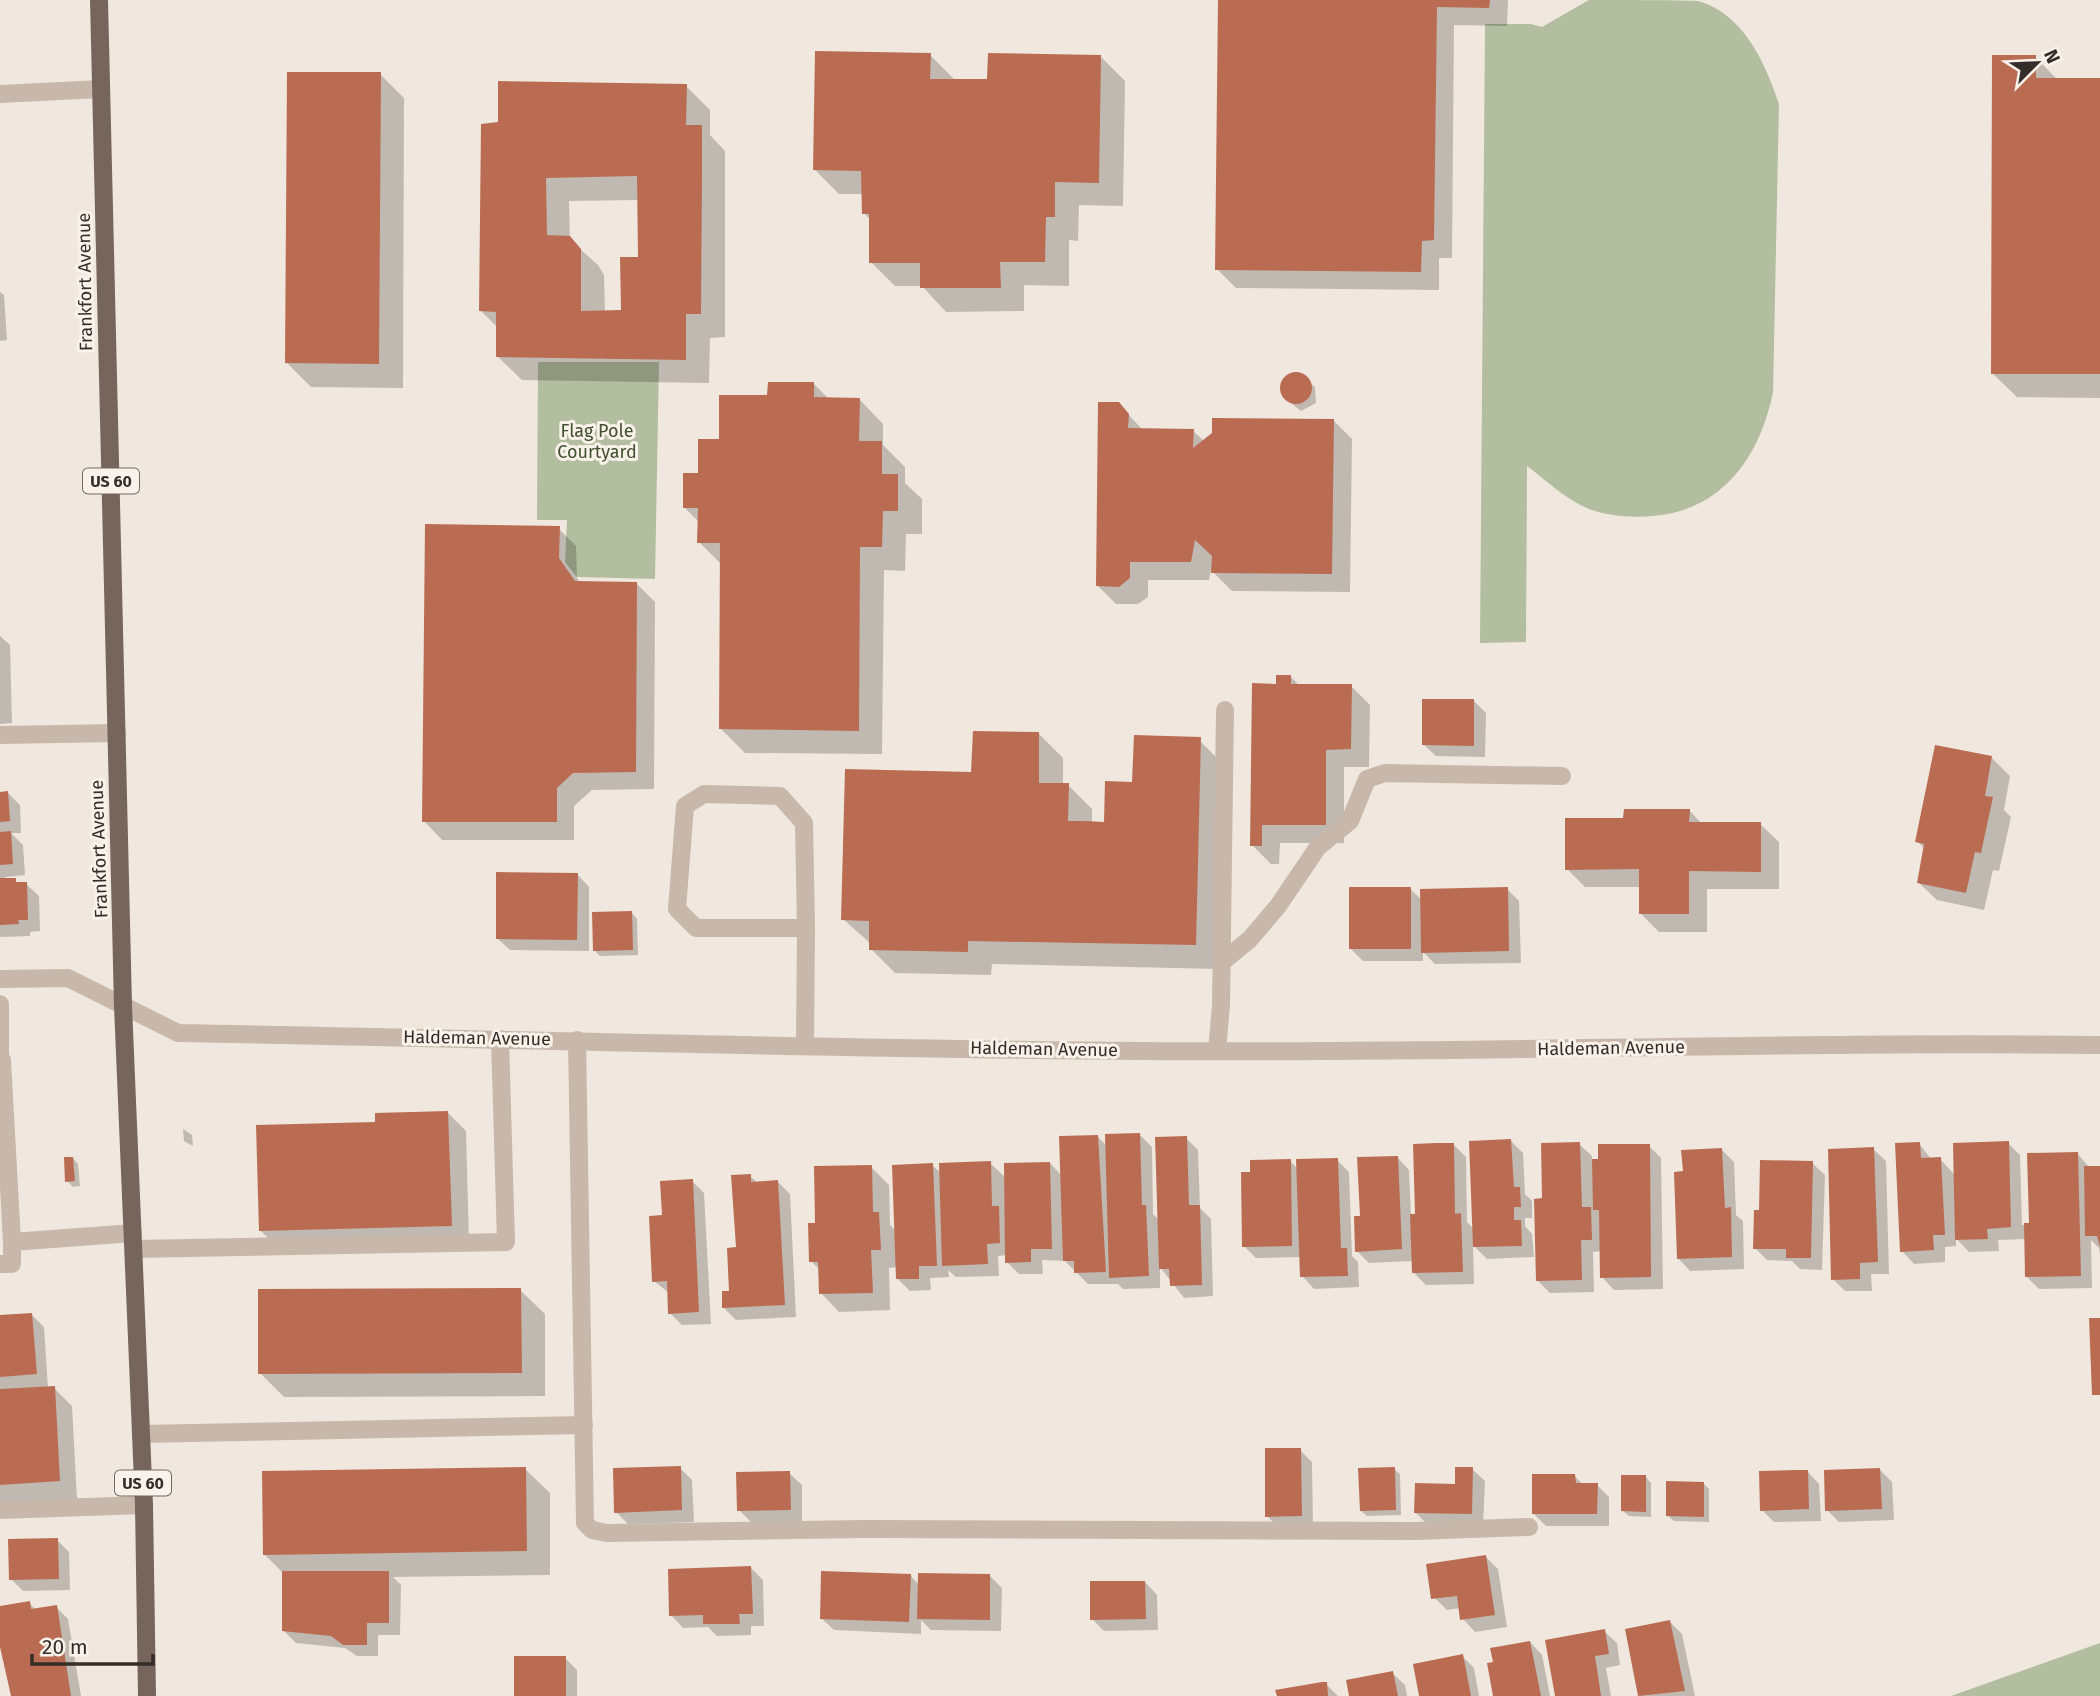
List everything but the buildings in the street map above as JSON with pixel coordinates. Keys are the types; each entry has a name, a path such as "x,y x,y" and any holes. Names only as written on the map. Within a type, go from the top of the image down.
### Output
{"main road":[{"name":"Frankfort Avenue","path":"99,0 123,1006 144,1505 147,1696"}],"street":[{"path":"0,94 101,89"},
{"path":"1217,1051 1225,710"},
{"path":"0,735 117,733"},
{"path":"1221,963 1250,939 1279,906 1312,855 1350,821 1367,779 1385,773 1562,776"},
{"path":"805,1045 806,928 804,823 780,796 704,794 685,806 677,909 696,928 806,928"},
{"name":"Haldeman Avenue","path":"0,979 68,978 178,1033 1217,1051 1461,1051 1918,1043 2100,1045"},
{"path":"0,1004 12,1242 12,1264 0,1264"},
{"path":"12,1242 506,1241 500,1039"},
{"path":"578,1040 585,1523 592,1530 607,1533 864,1529 1416,1531 1529,1527"},
{"path":"141,1434 584,1425"},
{"path":"0,1510 144,1505"}],"green space":[{"path":"1589,0 1698,1 1714,7 1740,28 1767,72 1779,104 1773,392 1758,438 1734,476 1718,492 1699,504 1677,512 1636,517 1589,509 1556,489 1527,466 1526,642 1480,643 1485,24 1531,24 1542,27"},
{"name":"Flag Pole Courtyard","path":"538,362 659,362 655,579 577,577 565,562 567,520 537,520"},
{"path":"2100,1643 2100,1696 1951,1696"}]}
